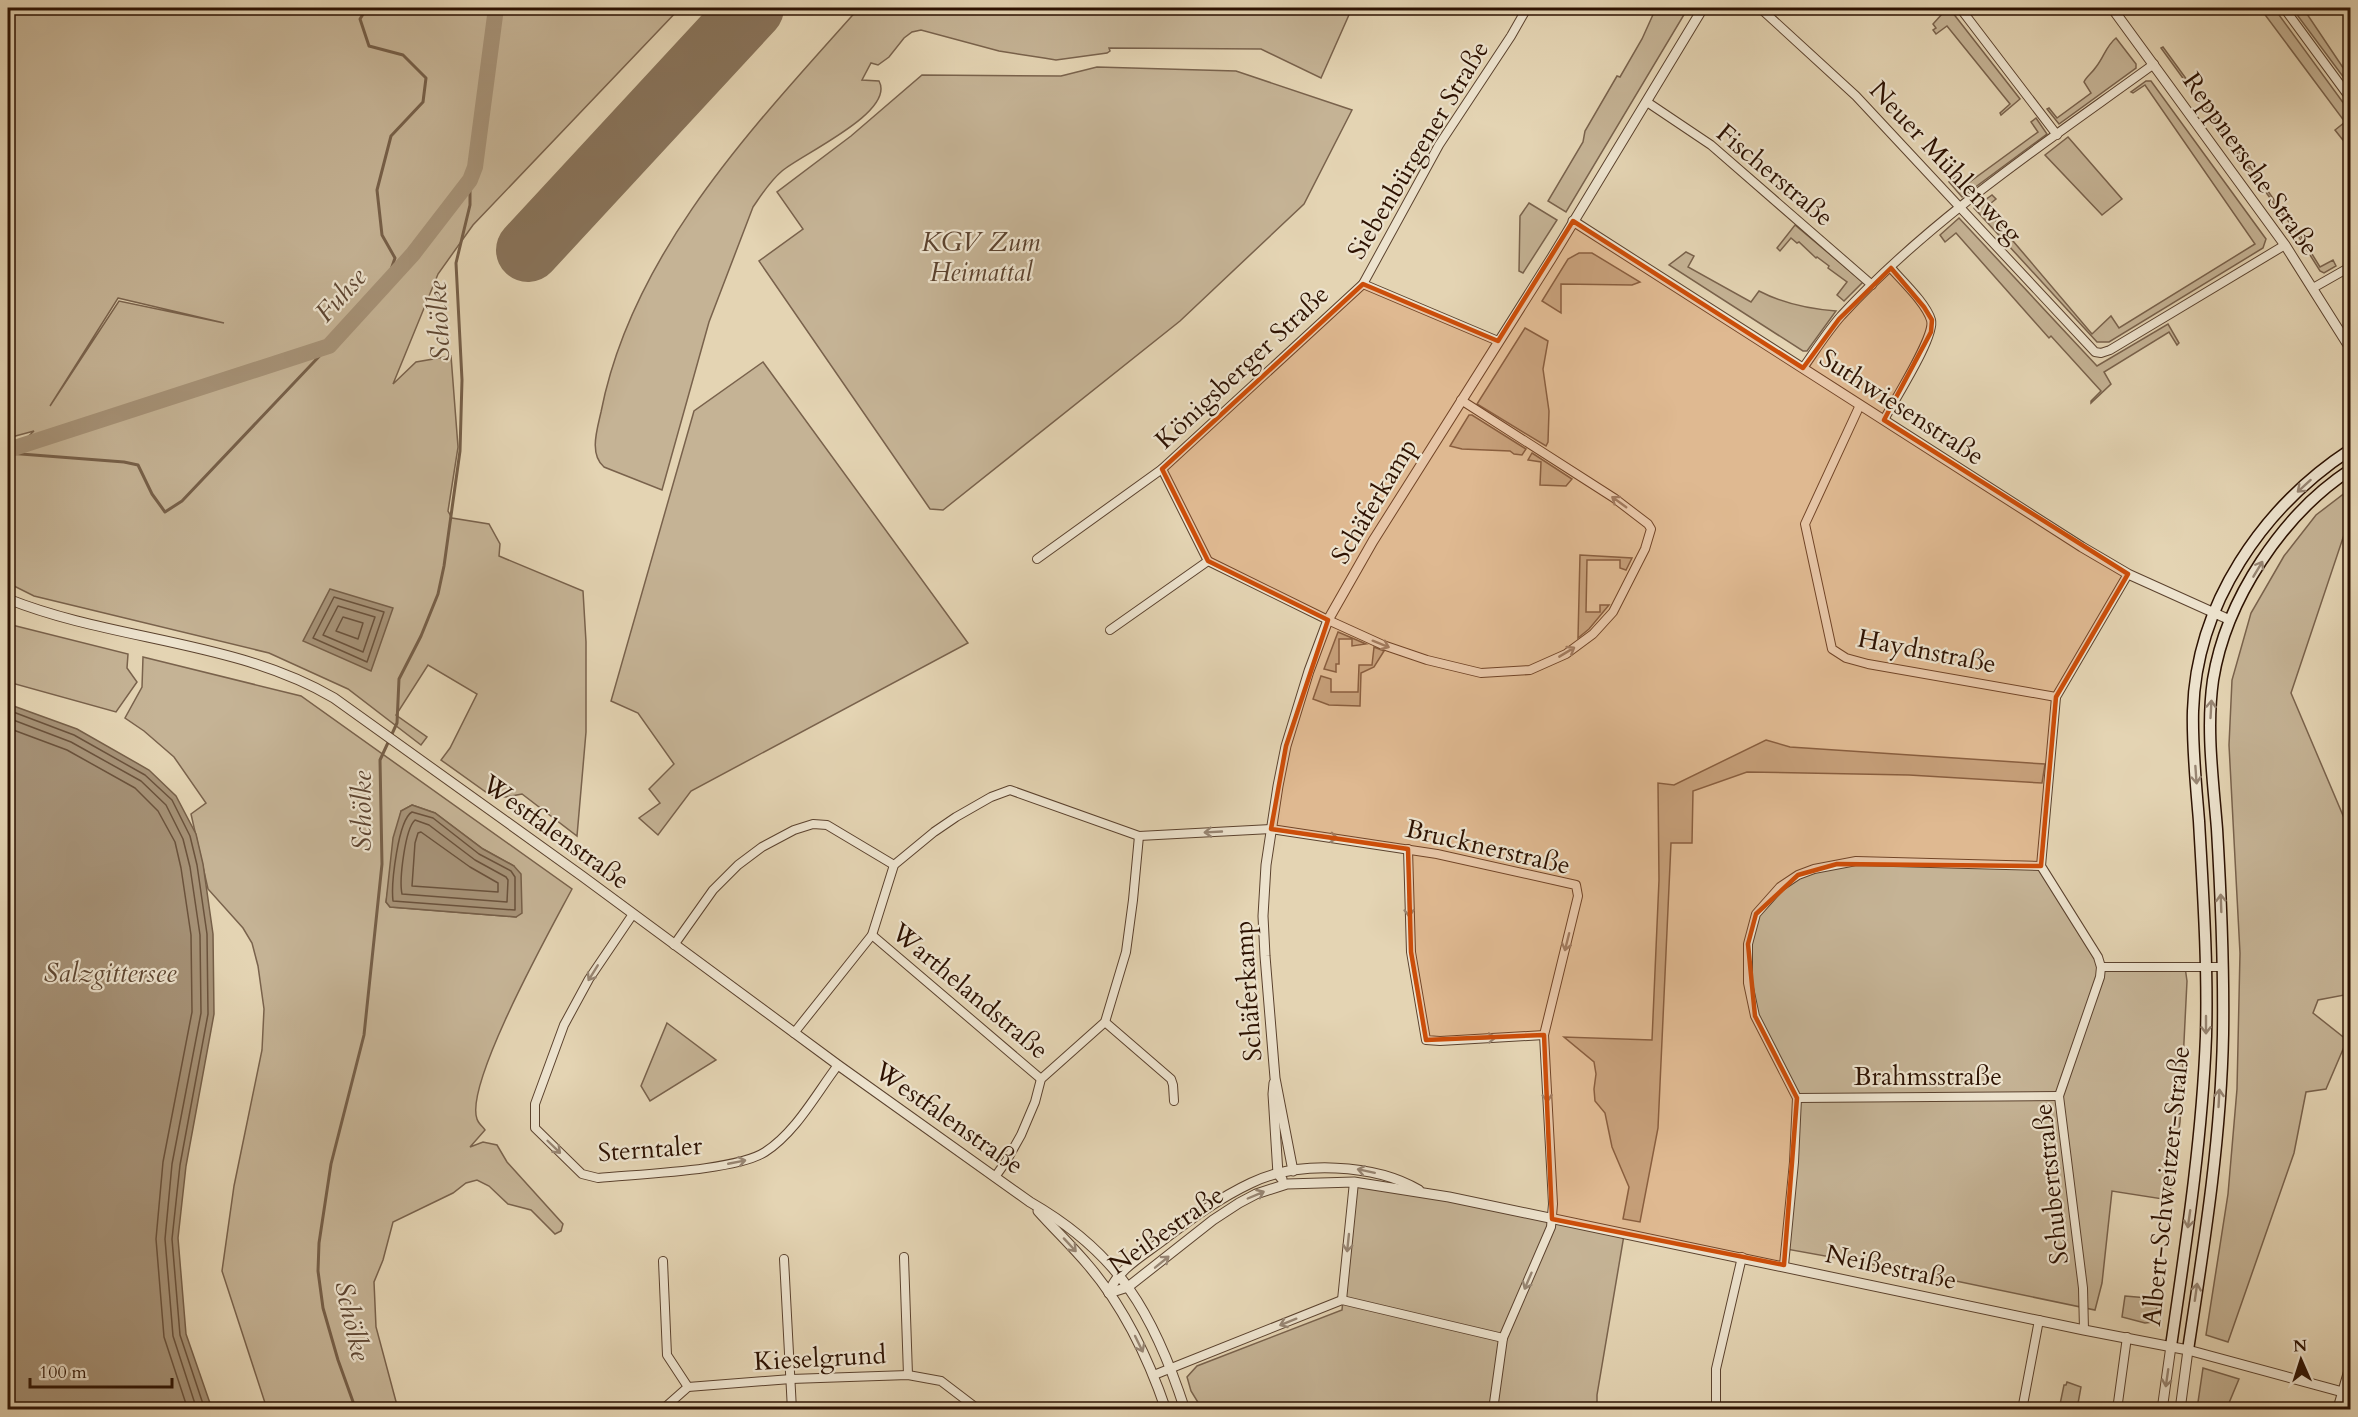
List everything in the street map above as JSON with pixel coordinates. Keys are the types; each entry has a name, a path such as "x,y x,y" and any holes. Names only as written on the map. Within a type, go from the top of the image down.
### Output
{"main road":[{"name":"Albert-Schweitzer-Straße","path":"2171,1346 2196,1166 2206,1036 2206,966 2193,710 2204,644 2214,614 2243,555 2262,529 2284,504 2315,476 2350,450"},
{"name":"Albert-Schweitzer-Straße","path":"2188,1350 2214,1166 2223,1036 2221,896 2210,749 2210,712 2218,658 2230,620 2275,541 2314,498 2350,470"}],"street":[{"name":"Siebenbürgener Straße","path":"1363,284 1439,145 1527,8"},
{"name":"Schäferkamp","path":"1293,1171 1275,1078 1264,956 1263,916 1266,865 1286,746 1309,671 1328,620 1373,541 1647,102 1702,8"},
{"name":"Neuer Mühlenweg","path":"1760,8 1856,96 2095,352 2110,350 2285,245"},
{"path":"1960,8 2057,135"},
{"name":"Reppnersche Straße","path":"2112,8 2285,245 2350,348"},
{"path":"2284,8 2350,98"},
{"path":"1803,368 1839,319 1891,268 1961,208 2154,64"},
{"name":"Fischerstraße","path":"1647,102 1711,146 1872,285"},
{"name":"Suthwiesenstraße","path":"1573,221 2082,547 2128,574 2214,614"},
{"path":"2313,288 2350,267"},
{"path":"1884,420 1931,332 1932,320 1891,268"},
{"name":"Königsberger Straße","path":"1208,561 1162,469 1363,284 1498,341"},
{"path":"1110,630 1208,561 1383,645 1427,660 1481,673 1530,670 1566,654 1593,634 1613,612 1645,549 1651,530 1648,524 1605,492 1461,400"},
{"name":"Haydnstraße","path":"1860,405 1805,524 1832,649 1846,658 1868,664 2056,697"},
{"path":"1037,559 1162,469"},
{"path":"2128,574 2056,697 2041,866 2087,937 2101,967 2223,967"},
{"name":"Westfalenstraße","path":"8,599 72,619 231,657 284,674 334,698 838,1065 1030,1202 1061,1220 1102,1255 1128,1287 1146,1316 1170,1369 1185,1410"},
{"path":"2214,614 2230,620"},
{"path":"794,1033 872,935 894,865 934,832 991,797 1010,790 1139,836 1126,952 1105,1022 1041,1079 1035,1102 1021,1135 995,1177"},
{"path":"674,945 713,890 738,865 794,830 813,824 827,825 894,865"},
{"name":"Brucknerstraße","path":"1139,836 1271,829 1408,849 1501,867 1576,885 1578,896 1544,1035 1553,1204 1551,1227 1503,1338 1493,1410"},
{"path":"1408,849 1411,952 1426,1040 1544,1035"},
{"path":"1784,1265 1794,1162 1797,1098 1755,1016 1748,983 1748,944 1756,914 1770,897 1798,875 1814,869 1856,861 2041,866"},
{"name":"Sterntaler","path":"633,914 589,979 564,1025 535,1104 535,1128 582,1174 598,1178 698,1168 744,1161 764,1153 788,1132 838,1065"},
{"name":"Warthelandstraße","path":"872,935 1041,1079"},
{"name":"Schubertstraße","path":"2084,1330 2083,1288 2059,1096 2100,977 2101,967"},
{"path":"1105,1022 1171,1079 1174,1101"},
{"name":"Schäferkamp","path":"1275,1078 1273,1094 1278,1174"},
{"name":"Brahmsstraße","path":"1797,1098 2059,1096"},
{"name":"Neißestraße","path":"1109,1293 1113,1282 1119,1275 1223,1197 1253,1182 1293,1171 1357,1169 1384,1175 1421,1192"},
{"path":"1278,1174 1287,1184 1293,1171"},
{"name":"Neißestraße","path":"1109,1293 1128,1287 1221,1214 1256,1194 1287,1184 1354,1184 1421,1192 1784,1265 2084,1330 2171,1346 2346,1393"},
{"path":"1342,1300 1354,1184"},
{"name":"Westfalenstraße","path":"1030,1202 1085,1262 1125,1317 1154,1375 1166,1410"},
{"path":"904,1257 908,1375"},
{"path":"1716,1410 1716,1369 1742,1257"},
{"path":"784,1259 792,1410"},
{"path":"662,1410 687,1387 667,1355 663,1261"},
{"path":"1154,1375 1342,1300 1503,1338"},
{"path":"2022,1410 2039,1320"},
{"path":"2117,1410 2127,1337"},
{"name":"Albert-Schweitzer-Straße","path":"2162,1410 2171,1346"},
{"name":"Albert-Schweitzer-Straße","path":"2180,1410 2188,1350"},
{"path":"2337,1410 2346,1393 2350,1365"},
{"name":"Kieselgrund","path":"687,1387 791,1379 908,1375 941,1381 979,1410"}],"highlighted area":[{"path":"1573,221 1803,368 1839,319 1891,268 1924,307 1932,320 1931,332 1884,420 2128,574 2056,697 2041,866 1837,864 1798,875 1756,914 1748,944 1755,1016 1797,1098 1784,1265 1552,1219 1544,1035 1426,1040 1411,952 1408,849 1271,829 1286,746 1328,620 1208,561 1162,469 1363,284 1498,341"}],"green space":[{"path":"8,8 680,8 473,225 438,274 393,384 416,362 451,356 458,447 448,511 452,518 489,524 500,544 499,556 583,591 586,642 586,732 577,836 522,794 506,797 490,795 441,760 450,748 477,694 428,665 396,715 427,737 421,745 348,689 269,653 34,596 8,583 8,455 34,431 8,438","holes":["118,298 224,323 119,301 50,406"]},
{"path":"859,8 1352,8 1321,78 1261,49 1109,48 1110,51 1107,53 1056,60 999,51 921,30 912,32 904,38 889,57 878,65 871,63 862,80 879,81 881,93 874,106 861,119 782,171 770,183 753,207 709,322 662,490 604,467 599,462 595,441 617,354 640,298 669,245 703,194 740,145"},
{"path":"1656,8 1688,8 1566,212 1548,201 1583,142 1585,131 1642,39"},
{"path":"1935,8 1949,8 2020,99 2001,115 2000,113 2010,104 1947,26 1936,34 1933,24 1942,14"},
{"path":"2260,8 2274,8 2350,112 2350,141 2346,144 2335,130 2345,122"},
{"path":"2292,8 2303,8 2350,78 2350,86"},
{"path":"2116,38 2136,64 2136,68 2059,124 2047,109 2049,108 2057,118 2091,93 2084,82"},
{"path":"2163,47 2286,216 2288,215 2320,267 2333,260 2336,266 2324,273 2320,271 2290,223 2161,48"},
{"name":"KGV Zum Heimattal","path":"1097,67 1236,71 1352,110 1304,204 1180,321 943,510 930,509 759,261 803,229 777,192 851,136 922,75 1061,76"},
{"path":"2146,81 2151,81 2266,239 2263,248 2109,342 2097,342 1974,208 1992,195 1996,199 1985,208 2092,334 2111,316 2119,328 2255,244 2145,85 2131,92"},
{"path":"2036,118 2047,134 1962,197 1949,182 1956,177 1964,186 2038,132 2031,122"},
{"path":"2068,137 2122,199 2102,215 2045,155"},
{"path":"1529,203 1557,220 1523,273 1519,271 1520,216"},
{"path":"1959,218 2097,366 2168,324 2179,343 2177,345 2169,332 2104,372 2111,384 2091,403 2101,391 2051,336 2049,338 1956,233 1945,242 1940,235"},
{"path":"1795,225 1863,282 1844,301 1837,295 1847,282 1799,242 1791,238 1780,251 1777,248"},
{"path":"1686,252 1694,256 1688,267 1751,302 1759,291 1796,305 1836,311 1807,351 1803,351 1669,265"},
{"path":"1579,253 1592,253 1640,282 1632,285 1561,284 1561,313 1542,301 1568,259"},
{"path":"1525,328 1548,341 1543,369 1549,411 1546,446 1477,404"},
{"path":"763,362 968,643 691,791 658,835 639,818 660,803 649,789 674,764 638,713 611,701 694,411"},
{"path":"1469,415 1526,449 1522,455 1510,451 1462,449 1450,446"},
{"path":"1532,453 1572,479 1566,486 1540,485 1541,462 1528,460"},
{"path":"2350,489 2350,517 2291,693 2350,832 2350,994 2318,1000 2313,1013 2347,1040 2326,1089 2306,1092 2294,1153 2228,1342 2206,1335 2228,1194 2237,1089 2240,953 2229,745 2232,680 2251,613 2284,556 2316,515"},
{"path":"1580,555 1632,558 1626,570 1620,568 1620,560 1587,560 1586,612 1600,612 1600,605 1609,605 1589,629 1578,638"},
{"path":"8,624 128,654 127,668 137,682 116,712 8,682"},
{"path":"1338,632 1366,644 1352,646 1352,639 1339,639 1339,664 1336,664 1336,672 1324,669"},
{"path":"1374,647 1384,651 1374,667 1361,673 1360,706 1329,705 1313,699 1321,676 1331,679 1331,692 1358,692 1359,665 1372,665"},
{"path":"143,657 301,696 572,889 496,1041 477,1101 477,1119 485,1130 470,1147 483,1142 497,1145 507,1162 563,1224 561,1231 555,1234 531,1210 508,1204 489,1186 477,1180 466,1183 453,1193 393,1222 383,1260 374,1282 376,1327 398,1409 267,1409 222,1271 234,1186 262,1050 264,1009 258,966 252,943 243,928 208,889 191,814 206,803 174,757 125,718 142,687","holes":["412,805 435,813 483,849 514,866 516,917 390,907 386,902 401,811"]},
{"path":"1766,740 1790,747 2045,764 2042,783 1909,775 1747,772 1693,791 1692,843 1671,843 1658,1128 1640,1222 1623,1219 1629,1187 1612,1147 1605,1113 1595,1101 1594,1062 1564,1037 1652,1040 1659,880 1658,783 1674,785"},
{"path":"1856,861 2041,866 2101,967 2185,967 2187,981 2180,1122 2169,1200 2112,1191 2102,1283 2095,1310 1903,1270 1786,1249 1797,1098 1755,1016 1745,944 1756,914 1798,875"},
{"path":"667,1023 716,1060 650,1101 641,1086"},
{"path":"1354,1182 1624,1235 1597,1395 1597,1409 1202,1409 1191,1391 1187,1377 1197,1366 1342,1310"},
{"path":"2125,1296 2159,1299 2153,1322 2145,1323 2122,1317"},
{"path":"2203,1368 2239,1379 2229,1403 2229,1409 2197,1409"},
{"path":"2067,1382 2081,1387 2077,1409 2059,1409 2064,1385"}],"water":[{"path":"330,589 393,608 371,671 303,641"},
{"name":"Salzgittersee","path":"8,704 77,729 149,770 176,796 196,834 203,864 213,934 214,1014 186,1166 178,1238 186,1334 212,1409 8,1409"},
{"path":"412,805 435,813 483,849 514,866 521,874 522,913 516,917 390,907 386,902 393,838 401,811"}],"waterway":[{"path":"367,8 360,19 369,46 403,55 426,78 423,102 391,136 377,190 382,235 395,258 386,284"},
{"path":"409,8 418,10 421,8"},
{"name":"Fuhse","path":"8,450 329,346 413,254 470,180 475,167 496,8"},
{"name":"Schölke","path":"356,1410 323,1308 318,1271 319,1243 331,1164 364,1035 382,864 380,760 397,723 399,679 421,636 438,594 444,566 460,451 462,380 456,263 470,205 470,180"},
{"path":"8,453 138,465 152,494 165,512 182,501 329,346"}],"runway":[{"path":"528,250 752,8"}]}
